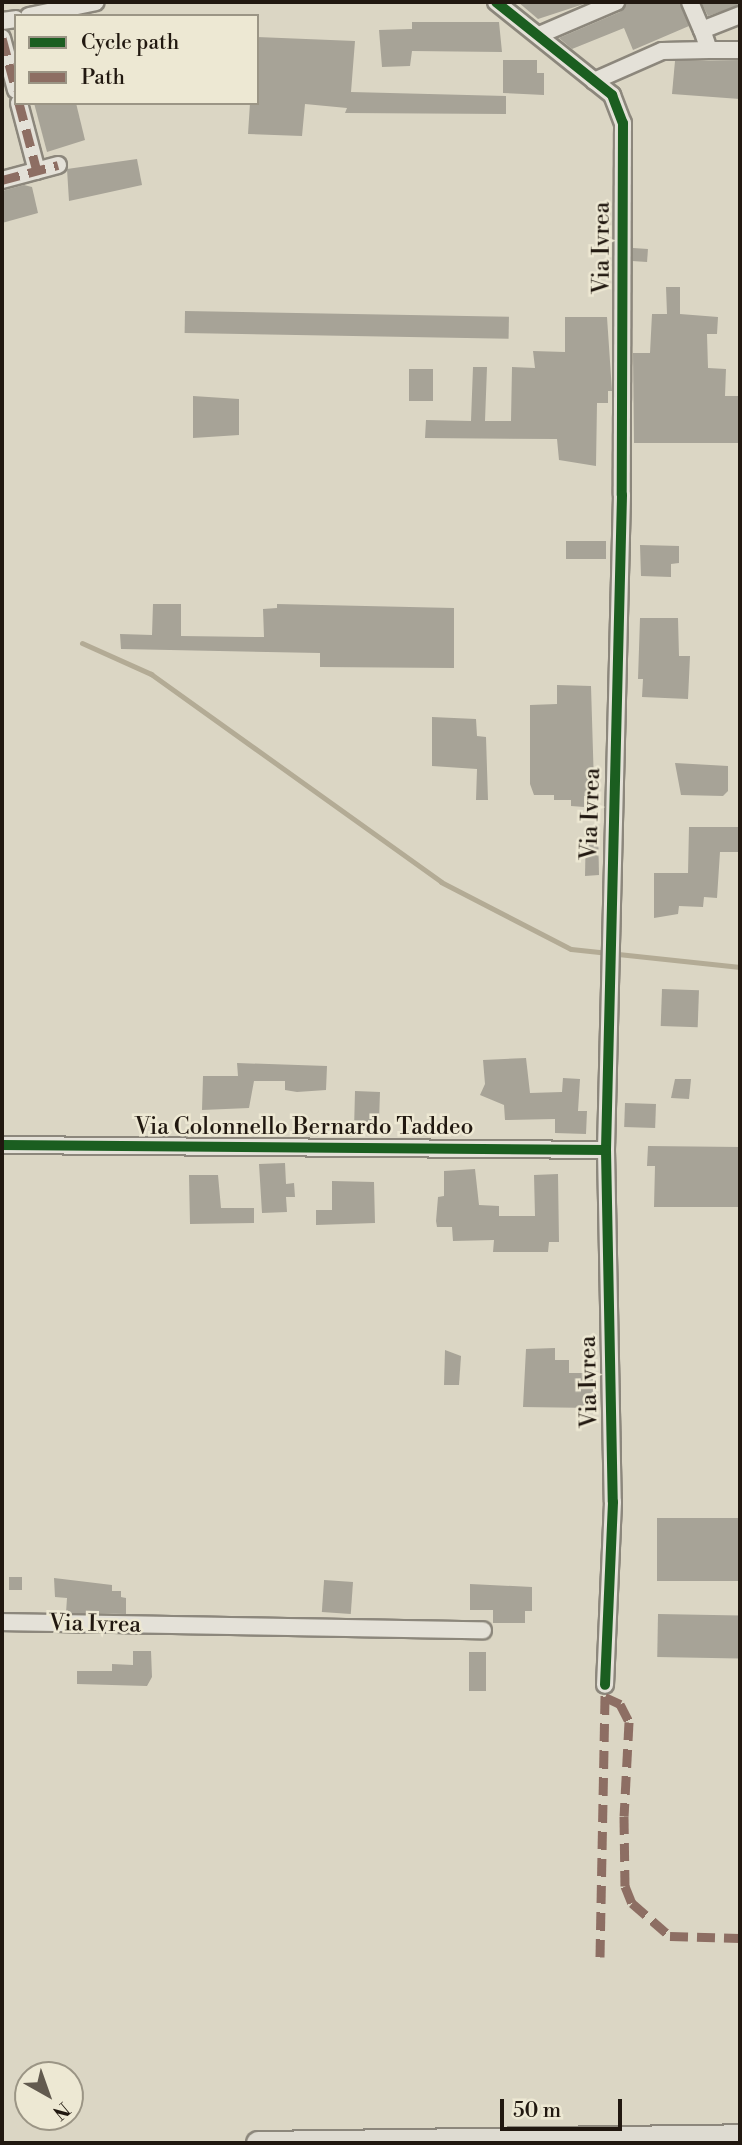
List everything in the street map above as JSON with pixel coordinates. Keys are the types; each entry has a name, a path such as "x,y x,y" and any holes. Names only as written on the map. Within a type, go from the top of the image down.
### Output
{"highway":[{"path":"258,2143 740,2136"}],"street":[{"name":"Via Ivrea","path":"496,2 594,81 619,105 623,124 622,495 609,919 606,1150 612,1502 605,1685"},
{"path":"539,35 616,2"},
{"path":"691,2 709,50"},
{"path":"38,14 89,3"},
{"path":"702,30 740,15"},
{"path":"2,38 14,83"},
{"path":"594,81 662,51 740,50"},
{"path":"20,105 37,171"},
{"path":"2,180 58,165"},
{"name":"Via Colonnello Bernardo Taddeo","path":"2,1145 606,1150"},
{"name":"Via Ivrea","path":"2,1622 482,1630"}],"building":[{"path":"518,2 590,2 538,19"},
{"path":"626,2 680,2 689,26 633,50 624,28 572,49 559,38 620,12"},
{"path":"701,2 740,2 740,5 708,16"},
{"path":"412,22 499,22 502,52 412,51 410,66 382,67 379,30 412,29"},
{"path":"259,37 355,41 351,92 506,96 506,114 345,113 347,108 305,104 302,136 248,134 250,105 259,105"},
{"path":"503,60 537,60 537,73 544,73 544,95 503,93"},
{"path":"740,60 740,99 672,94 675,61"},
{"path":"35,105 76,105 85,140 47,152"},
{"path":"137,159 142,185 69,201 67,169"},
{"path":"24,185 32,187 38,213 2,223 2,191"},
{"path":"633,248 648,249 647,262 632,261"},
{"path":"666,287 680,287 680,314 718,317 717,334 707,334 708,368 726,369 725,396 740,396 740,443 634,443 633,353 650,353 652,314 667,314"},
{"path":"185,311 509,317 509,339 185,333"},
{"path":"565,317 607,317 612,391 608,391 608,403 597,403 596,466 559,460 557,439 425,438 426,420 471,421 473,367 487,367 485,421 511,421 512,367 535,368 533,351 565,352"},
{"path":"409,369 433,369 433,401 409,401"},
{"path":"193,396 239,399 239,435 193,438"},
{"path":"566,541 606,541 606,559 566,559"},
{"path":"640,545 679,546 679,563 671,564 671,577 641,576"},
{"path":"153,604 181,604 181,636 264,637 263,609 277,608 277,604 454,608 454,668 320,667 320,653 121,649 120,634 152,635"},
{"path":"640,618 678,618 679,656 690,656 688,699 642,697 643,679 638,679"},
{"path":"557,685 591,686 594,785 591,796 584,796 584,807 571,806 571,800 554,800 554,795 534,795 530,784 530,705 557,704"},
{"path":"432,717 476,719 477,736 486,737 488,800 476,800 477,769 432,766"},
{"path":"675,763 728,766 728,791 723,796 681,795"},
{"path":"689,827 740,827 740,852 720,852 717,898 704,897 703,907 679,906 678,914 654,918 654,873 688,873"},
{"path":"598,828 599,875 585,876 586,829"},
{"path":"662,989 699,990 698,1027 661,1026"},
{"path":"526,1058 530,1093 562,1092 563,1078 580,1079 578,1111 587,1111 586,1134 555,1133 555,1119 505,1120 504,1105 480,1095 485,1084 483,1060"},
{"path":"237,1063 327,1066 326,1090 297,1092 285,1090 285,1081 254,1081 249,1108 202,1110 203,1076 238,1076"},
{"path":"675,1079 691,1079 689,1099 671,1098"},
{"path":"355,1091 380,1092 379,1121 368,1120 368,1130 354,1130"},
{"path":"625,1103 656,1104 655,1128 624,1127"},
{"path":"648,1146 740,1147 740,1207 654,1207 655,1166 647,1166"},
{"path":"285,1163 286,1184 294,1183 295,1197 286,1197 287,1212 262,1213 259,1164"},
{"path":"475,1169 479,1205 499,1206 499,1216 535,1216 534,1175 558,1174 559,1242 549,1242 548,1252 493,1252 494,1240 453,1241 452,1227 437,1227 436,1221 438,1197 444,1196 444,1171"},
{"path":"189,1175 218,1175 221,1208 254,1208 254,1223 190,1224"},
{"path":"332,1181 374,1182 375,1223 316,1225 316,1210 332,1210"},
{"path":"555,1348 555,1360 569,1360 569,1373 595,1373 594,1408 523,1407 526,1349"},
{"path":"445,1350 461,1356 459,1385 444,1385"},
{"path":"657,1518 740,1518 740,1581 657,1581"},
{"path":"9,1577 22,1577 22,1590 9,1590"},
{"path":"54,1578 112,1585 112,1591 121,1591 121,1597 126,1598 126,1614 66,1613 67,1598 55,1597"},
{"path":"324,1580 353,1582 351,1614 322,1612"},
{"path":"470,1584 532,1587 532,1611 525,1611 525,1623 493,1623 493,1610 470,1610"},
{"path":"658,1614 740,1615 739,1658 657,1657"},
{"path":"133,1651 151,1651 152,1677 147,1686 77,1684 77,1671 112,1671 112,1664 133,1665"},
{"path":"469,1652 486,1652 486,1691 469,1691"}],"waterway":[{"path":"82,643 151,674 441,882 571,949 740,967"}],"marked path":[{"path":"2,38 14,83"},
{"path":"20,105 37,171"},
{"path":"2,180 58,165"},
{"path":"600,1957 605,1692"},
{"path":"605,1697 620,1704 629,1722 624,1816 625,1886 632,1903 670,1936 740,1938"}],"cycle path":[{"path":"496,2 612,95 623,123 622,495 606,1150 613,1502 605,1685"},
{"path":"2,1145 606,1150"}]}
